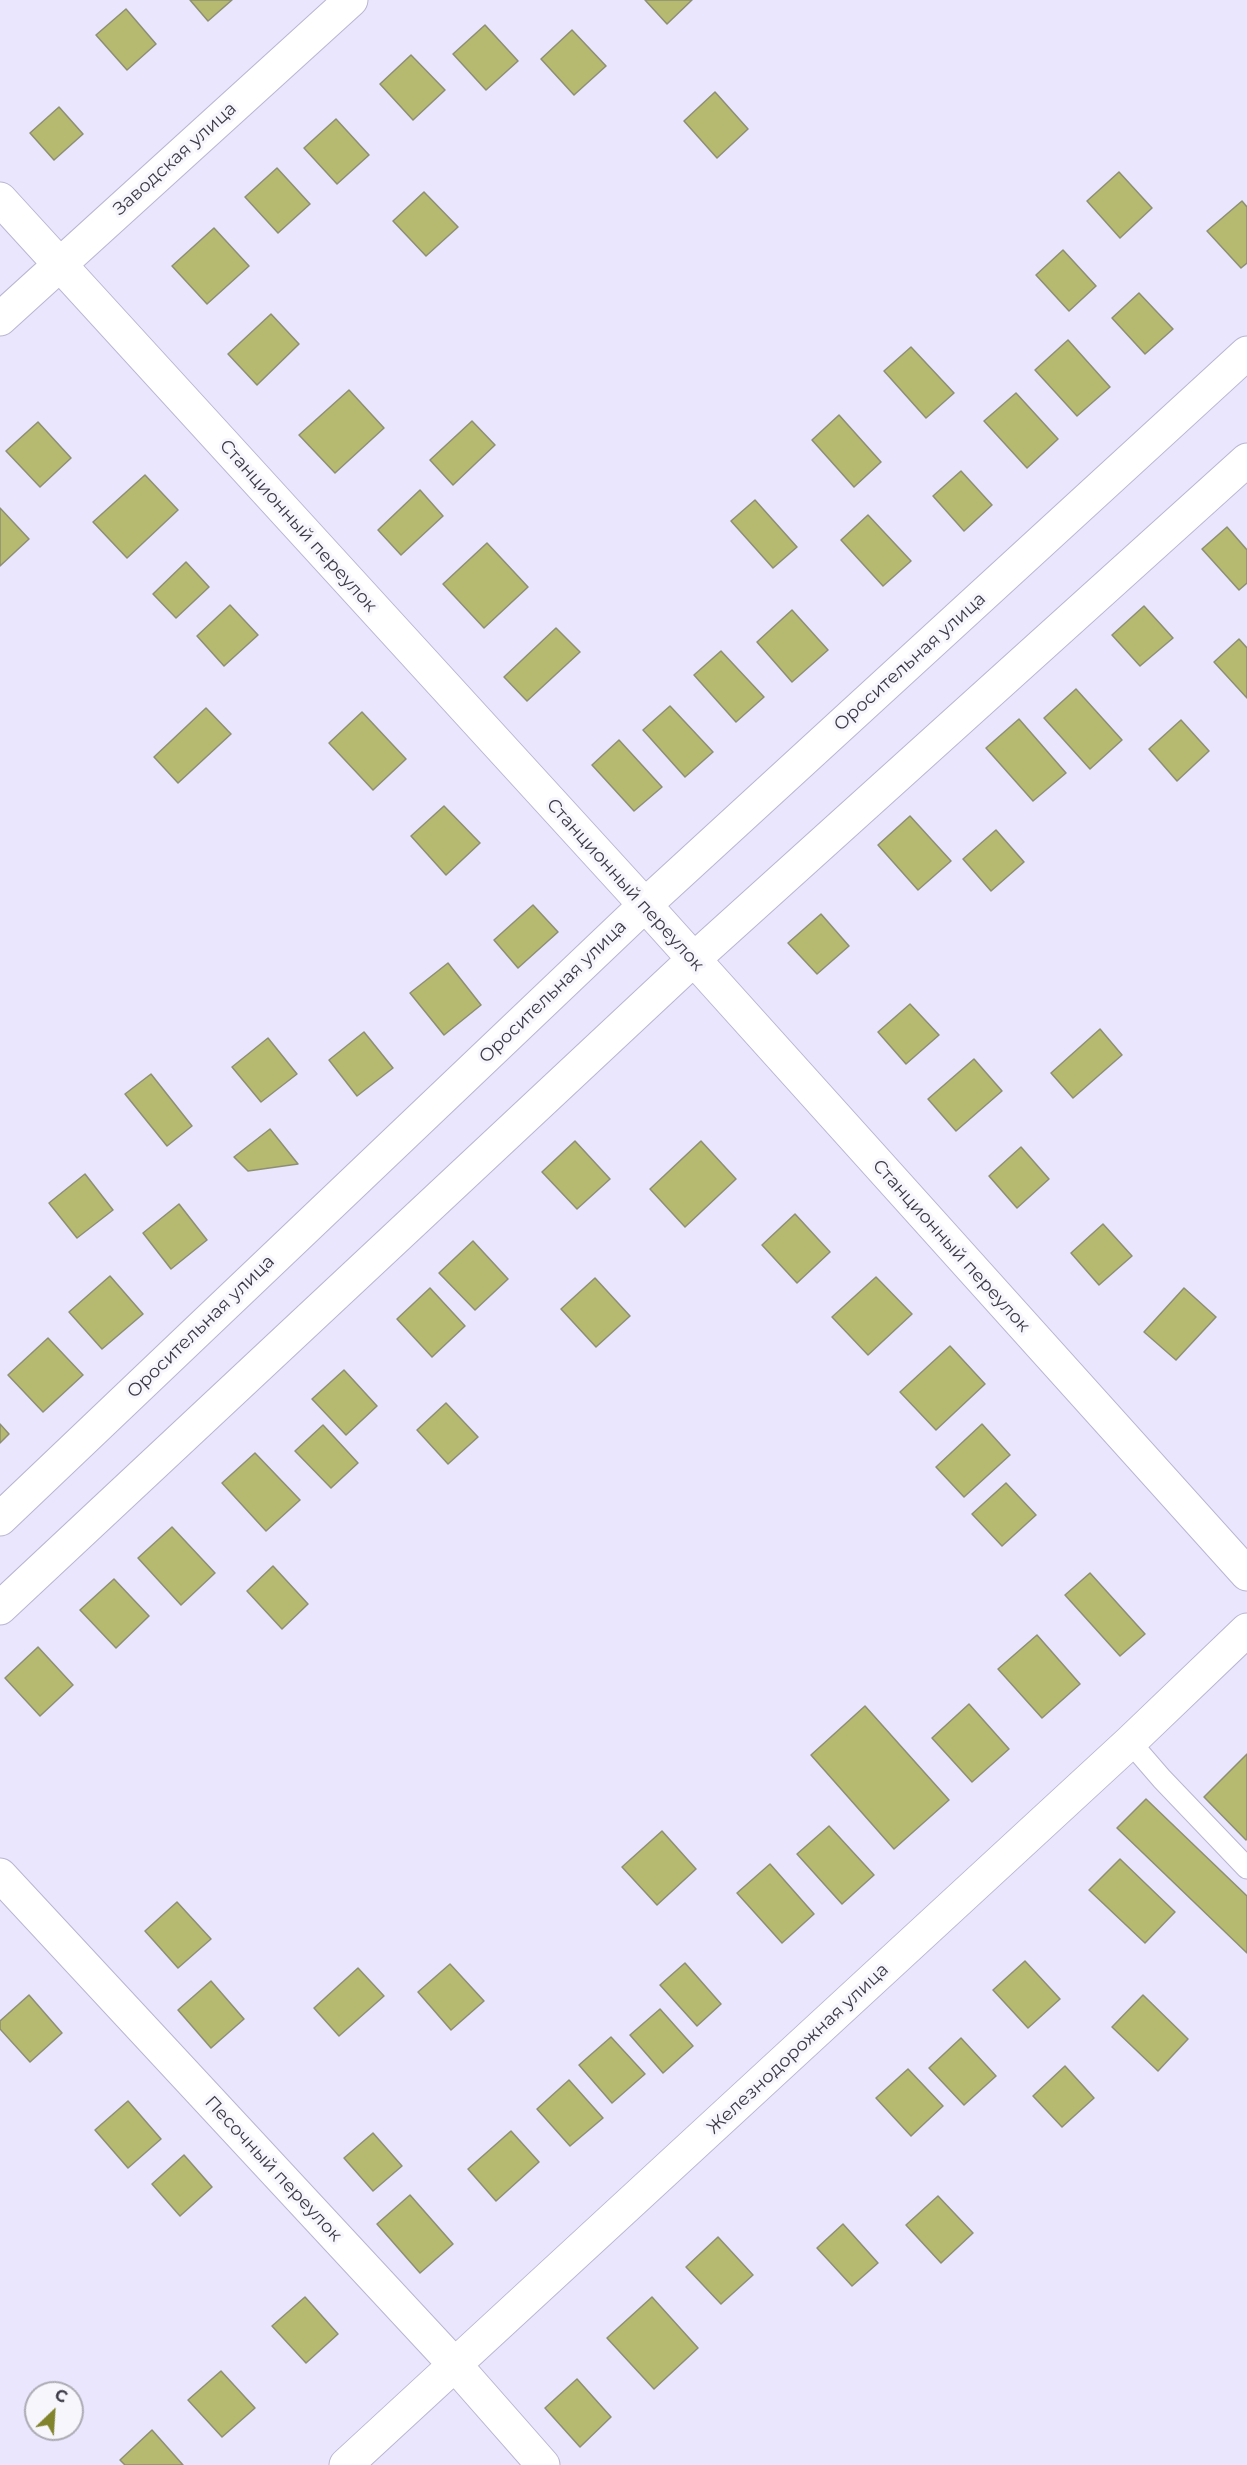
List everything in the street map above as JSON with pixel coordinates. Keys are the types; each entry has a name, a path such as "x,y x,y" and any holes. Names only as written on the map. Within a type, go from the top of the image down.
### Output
{"street":[{"name":"Заводская улица","path":"0,319 351,0"},
{"name":"Станционный переулок","path":"0,199 645,905 1247,1574"},
{"name":"Оросительная улица","path":"0,1519 645,905 1247,353"},
{"path":"0,1608 693,960 1247,460"},
{"name":"Железнодорожная улица","path":"346,2465 1130,1742 1247,1630"},
{"name":"Песочный переулок","path":"0,1875 456,2366 543,2465"}],"lane":[{"path":"1130,1742 1247,1868"}],"building":[{"path":"190,0 232,0 208,21"},
{"path":"645,0 692,0 667,24"},
{"path":"126,9 156,44 127,70 96,35"},
{"path":"485,25 518,61 486,90 453,54"},
{"path":"572,30 606,66 574,95 541,59"},
{"path":"411,55 445,90 413,120 380,84"},
{"path":"715,92 748,129 717,158 684,121"},
{"path":"59,107 83,134 54,160 30,133"},
{"path":"336,119 369,155 337,184 304,148"},
{"path":"277,168 310,204 278,233 245,197"},
{"path":"1119,172 1152,208 1120,238 1087,201"},
{"path":"424,192 458,227 426,256 393,221"},
{"path":"1242,201 1247,207 1247,263 1241,268 1207,231"},
{"path":"214,228 249,266 207,304 172,266"},
{"path":"1063,250 1096,286 1069,311 1036,275"},
{"path":"1139,293 1173,329 1145,354 1112,318"},
{"path":"271,314 299,344 257,385 228,354"},
{"path":"1068,340 1110,387 1077,416 1035,370"},
{"path":"911,347 954,393 926,418 884,371"},
{"path":"349,390 384,428 335,473 299,435"},
{"path":"1016,393 1058,439 1027,468 984,421"},
{"path":"839,415 881,462 854,487 812,440"},
{"path":"472,421 495,445 453,485 430,460"},
{"path":"38,422 71,458 40,487 6,451"},
{"path":"961,471 992,505 964,531 933,496"},
{"path":"145,475 178,510 127,558 93,522"},
{"path":"420,490 443,516 401,555 378,530"},
{"path":"755,500 797,547 773,568 731,521"},
{"path":"0,508 29,539 0,566"},
{"path":"868,515 911,561 883,586 841,540"},
{"path":"1227,527 1247,550 1247,583 1239,590 1202,549"},
{"path":"487,543 528,587 484,628 443,584"},
{"path":"186,562 209,587 176,618 153,594"},
{"path":"230,605 258,635 224,666 197,636"},
{"path":"1144,606 1173,638 1140,666 1112,635"},
{"path":"792,610 828,650 792,682 757,642"},
{"path":"556,628 580,652 527,701 504,677"},
{"path":"1239,639 1247,648 1247,698 1214,662"},
{"path":"721,651 764,697 736,722 694,675"},
{"path":"1076,689 1122,740 1090,769 1044,718"},
{"path":"670,706 713,752 685,777 643,730"},
{"path":"206,708 231,734 178,783 154,757"},
{"path":"362,712 406,759 373,790 329,743"},
{"path":"1019,719 1066,773 1033,801 986,748"},
{"path":"1181,720 1209,751 1177,781 1149,749"},
{"path":"619,740 662,787 634,811 592,765"},
{"path":"444,806 480,843 446,875 411,836"},
{"path":"910,816 951,861 918,890 878,845"},
{"path":"996,830 1024,862 991,891 963,859"},
{"path":"533,905 558,932 518,968 494,940"},
{"path":"821,914 849,946 817,974 788,943"},
{"path":"448,963 481,1005 444,1035 410,993"},
{"path":"910,1004 939,1035 906,1064 878,1032"},
{"path":"1100,1029 1122,1055 1073,1098 1051,1073"},
{"path":"364,1032 393,1068 357,1096 329,1060"},
{"path":"268,1038 297,1074 261,1102 232,1067"},
{"path":"974,1059 1002,1091 956,1131 928,1099"},
{"path":"151,1074 192,1126 167,1146 125,1094"},
{"path":"270,1129 298,1164 248,1171 234,1157"},
{"path":"575,1141 610,1179 577,1209 542,1172"},
{"path":"701,1141 736,1179 685,1227 650,1189"},
{"path":"1021,1147 1049,1179 1017,1208 989,1176"},
{"path":"85,1174 113,1210 77,1238 49,1203"},
{"path":"179,1204 207,1240 171,1269 143,1233"},
{"path":"795,1214 830,1252 797,1283 762,1245"},
{"path":"1103,1224 1132,1256 1099,1285 1071,1253"},
{"path":"473,1241 508,1279 475,1310 439,1273"},
{"path":"110,1276 143,1314 102,1349 69,1312"},
{"path":"876,1277 912,1314 868,1355 832,1317"},
{"path":"595,1278 630,1316 596,1347 561,1309"},
{"path":"430,1288 465,1326 432,1357 397,1319"},
{"path":"1184,1288 1216,1317 1176,1360 1144,1332"},
{"path":"48,1338 83,1375 43,1412 8,1375"},
{"path":"950,1346 985,1384 936,1430 900,1392"},
{"path":"344,1370 377,1406 346,1435 312,1399"},
{"path":"446,1403 478,1437 448,1464 417,1430"},
{"path":"0,1424 9,1434 0,1443"},
{"path":"982,1424 1010,1455 964,1497 936,1467"},
{"path":"323,1425 358,1463 331,1488 295,1451"},
{"path":"255,1453 300,1500 266,1531 222,1483"},
{"path":"1006,1483 1036,1515 1002,1546 972,1514"},
{"path":"172,1527 215,1573 181,1605 138,1558"},
{"path":"273,1566 308,1604 282,1629 247,1591"},
{"path":"1090,1573 1145,1634 1120,1656 1065,1595"},
{"path":"114,1579 149,1616 116,1648 80,1610"},
{"path":"1037,1635 1080,1684 1042,1718 998,1669"},
{"path":"38,1647 73,1685 40,1716 5,1678"},
{"path":"969,1704 1009,1749 972,1782 932,1738"},
{"path":"865,1706 949,1800 894,1849 811,1755"},
{"path":"1247,1754 1247,1839 1246,1840 1204,1797"},
{"path":"1146,1799 1247,1896 1247,1953 1117,1828"},
{"path":"829,1826 874,1875 842,1904 797,1854"},
{"path":"662,1831 696,1869 657,1905 622,1867"},
{"path":"1120,1859 1175,1912 1145,1943 1089,1890"},
{"path":"770,1864 814,1914 782,1943 737,1893"},
{"path":"177,1902 211,1939 178,1968 145,1931"},
{"path":"1025,1961 1060,1999 1028,2028 993,1990"},
{"path":"685,1963 721,2004 697,2026 660,1985"},
{"path":"450,1964 484,2001 451,2030 418,1992"},
{"path":"358,1968 384,1996 339,2036 314,2008"},
{"path":"211,1981 244,2019 211,2048 178,2010"},
{"path":"29,1995 62,2033 30,2062 0,2029 0,2021"},
{"path":"1143,1995 1188,2039 1158,2071 1112,2027"},
{"path":"660,2009 693,2046 663,2073 630,2035"},
{"path":"611,2037 645,2074 612,2103 579,2065"},
{"path":"961,2038 996,2076 964,2105 929,2068"},
{"path":"1065,2066 1094,2098 1062,2127 1033,2096"},
{"path":"908,2069 943,2106 911,2136 876,2098"},
{"path":"569,2080 603,2118 570,2146 537,2109"},
{"path":"128,2101 161,2139 128,2168 95,2130"},
{"path":"511,2131 539,2162 496,2201 468,2169"},
{"path":"373,2133 402,2166 373,2191 344,2158"},
{"path":"184,2155 212,2187 180,2216 152,2184"},
{"path":"410,2195 453,2244 420,2273 377,2224"},
{"path":"938,2196 973,2233 941,2263 906,2225"},
{"path":"843,2224 878,2263 852,2286 817,2248"},
{"path":"718,2237 753,2275 721,2304 686,2267"},
{"path":"305,2297 338,2334 306,2363 272,2326"},
{"path":"652,2297 698,2348 654,2389 607,2338"},
{"path":"221,2371 255,2408 222,2437 188,2400"},
{"path":"577,2379 611,2417 580,2447 545,2408"},
{"path":"152,2430 183,2465 125,2465 120,2460"}]}
